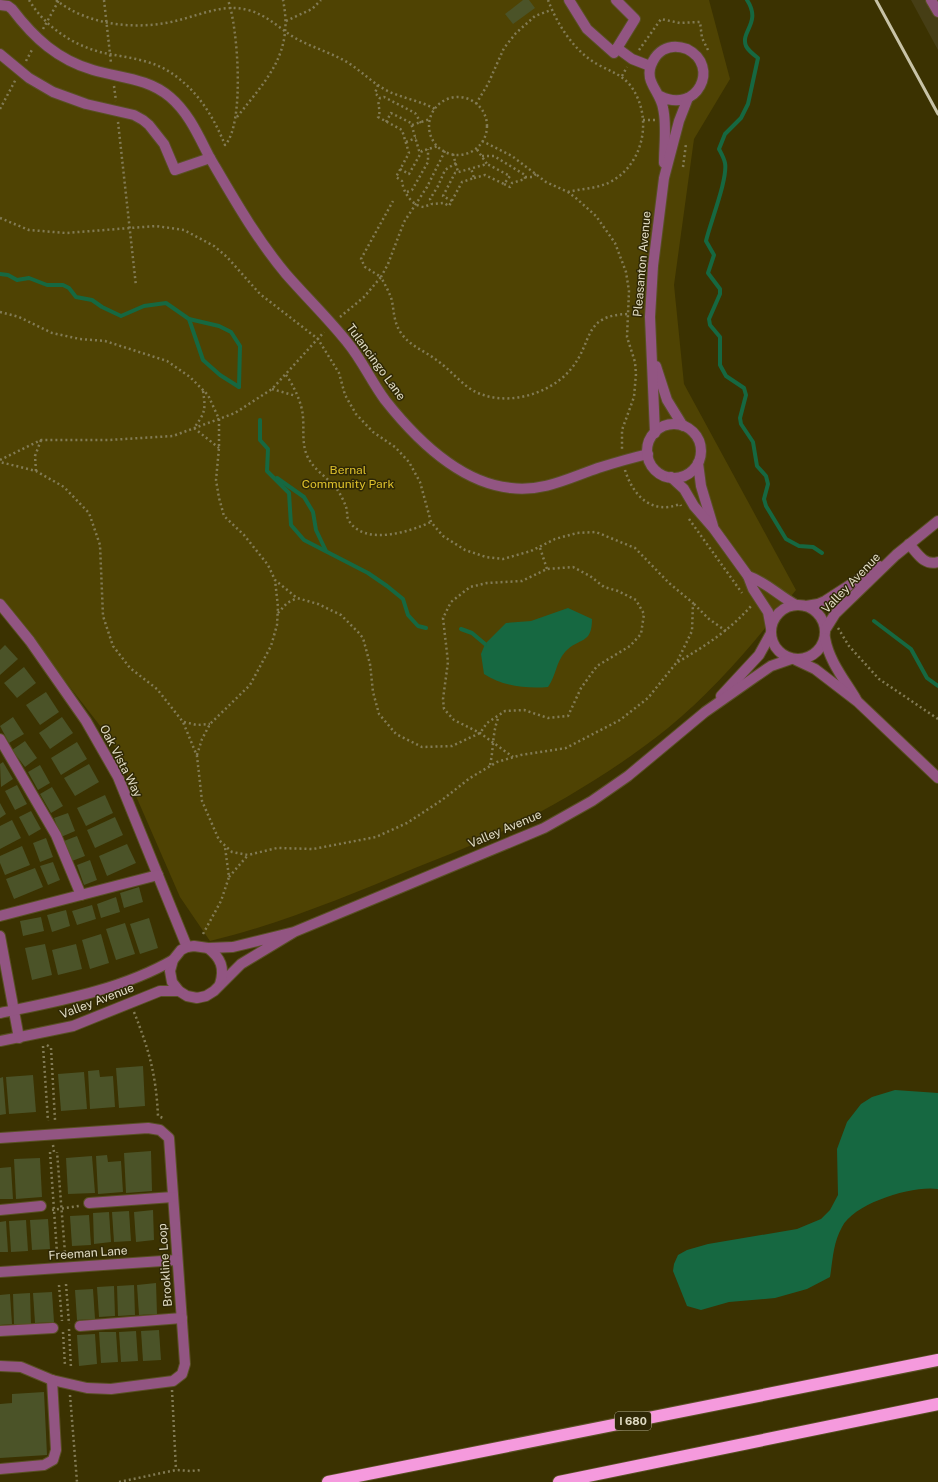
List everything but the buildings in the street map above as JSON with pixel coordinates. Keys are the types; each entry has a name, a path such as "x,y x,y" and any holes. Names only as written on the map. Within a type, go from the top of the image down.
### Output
{"highway":[{"name":"I 680","path":"328,1482 938,1360"},
{"path":"559,1482 938,1404"}],"street":[{"path":"570,0 587,29 614,53 635,19 616,0"},
{"path":"932,0 938,12"},
{"name":"Tulancingo Lane","path":"0,5 8,6 12,9 37,40 73,63 92,70 143,81 159,89 171,98 196,129 210,158 242,214 286,274 333,324 360,357 385,399 414,432 456,466 492,485 527,489 555,485 623,460 648,454"},
{"path":"677,47 692,52 700,61 703,75 701,85 693,96 676,102 660,96 651,86 649,78 650,66 656,56 663,50 677,47"},
{"path":"617,48 632,59 650,66"},
{"path":"0,54 42,86 68,99 126,112 143,120 149,125 164,144 175,170 210,158"},
{"name":"Pleasanton Avenue","path":"660,96 664,119 664,178"},
{"name":"Pleasanton Avenue","path":"655,433 650,317 653,266 664,178 678,121 688,98"},
{"name":"Pleasanton Avenue","path":"652,353 667,400 683,426"},
{"path":"673,424 683,426 695,434 699,440 700,455 698,463 694,469 685,475 671,477 662,475 655,470 648,454 648,447 655,433 666,425 673,424"},
{"path":"698,463 701,486 714,529"},
{"path":"671,477 684,489 694,506 714,529 748,576 753,589 768,612 771,632 777,650 815,669 858,702 938,778"},
{"name":"Valley Avenue","path":"825,634 835,614 896,555 938,521"},
{"path":"909,544 925,562 931,564 938,562"},
{"name":"Valley Avenue","path":"801,605 818,604 825,601 896,555"},
{"path":"748,576 762,581 783,598 815,611 822,619 827,650 832,662 858,702"},
{"name":"Oak Vista Way","path":"0,604 30,641 86,721 118,777 187,947"},
{"path":"771,632 774,619 779,612 787,607 801,605"},
{"name":"Valley Avenue","path":"705,712 759,655 766,646 771,632"},
{"path":"793,659 808,657 819,650 825,634"},
{"name":"Valley Avenue","path":"0,1041 73,1026 160,991 179,991 187,996 197,998 206,996 214,991 241,964 294,932 544,828 592,801 628,776 705,712 771,666 793,659"},
{"path":"0,739 56,835 81,895"},
{"path":"0,916 158,875"},
{"name":"Valley Avenue","path":"0,1013 67,999 136,978 154,971 173,960 181,950 187,947 234,947 294,932"},
{"path":"0,936 19,1038"},
{"path":"208,948 217,955 222,964 223,974 220,984"},
{"path":"173,960 170,971 172,982 179,991"},
{"name":"Brookline Loop","path":"0,1138 148,1128 160,1130 169,1138 185,1364 182,1374 173,1381"},
{"path":"90,1203 173,1197"},
{"path":"0,1210 41,1206"},
{"name":"Freeman Lane","path":"0,1272 177,1260"},
{"path":"80,1326 182,1318"},
{"path":"0,1331 53,1328"},
{"path":"0,1366 21,1367 52,1380 88,1388 111,1389 173,1381"},
{"path":"0,1469 44,1466 53,1460 56,1450 52,1380"}],"path":[{"path":"29,0 47,22 79,44 110,54 149,62 179,79 192,90 203,104 225,145 231,136 236,118 238,56 231,8 228,0"},
{"path":"104,0 112,68"},
{"path":"236,118 269,76 279,59 286,32 283,0"},
{"path":"286,21 312,8 321,0"},
{"path":"548,0 551,10 565,33 585,55 596,64 622,76 636,96 643,120 643,133 640,144 632,162 625,171 617,178 602,186 568,192"},
{"path":"0,109 58,1 84,16 107,22 138,25 161,24 221,8 248,10 263,16 297,39 350,64 378,85 393,94 428,105 435,110"},
{"path":"476,104 488,84 504,48 535,16 551,10"},
{"path":"622,76 632,59 661,19 680,23 700,22 702,38 711,58"},
{"path":"114,82 116,104"},
{"path":"378,85 375,93 380,98 384,97 415,113 421,123"},
{"path":"453,97 466,98 476,104 485,114 486,121 485,135 476,148 466,154 453,154 438,146 430,133 430,119 435,110 444,101 453,97"},
{"path":"380,98 378,117 402,130 406,142 409,153 396,177 402,181 409,198 415,204 422,207 430,204 435,205 444,203 449,206 462,182 485,175 510,187 512,183 522,180 525,177 532,177 536,174"},
{"path":"386,122 391,113 412,125 430,119"},
{"path":"118,118 136,286"},
{"path":"643,120 660,120"},
{"path":"412,125 420,154"},
{"path":"406,142 416,138"},
{"path":"683,167 686,138"},
{"path":"482,141 512,156 536,174 568,192 596,216 615,243 626,272 629,291 627,337 635,362 636,386 622,430 622,453 628,481 634,491 654,506 670,508 680,504 684,510"},
{"path":"400,169 409,174 420,154 428,149 438,146"},
{"path":"476,148 487,164 510,176 504,184"},
{"path":"407,192 412,190 428,162 428,149"},
{"path":"338,319 364,297 381,277 388,264 402,227 427,187 445,150"},
{"path":"453,154 458,172"},
{"path":"482,156 490,155 499,158 522,172 525,177"},
{"path":"430,204 430,199 445,170 456,163"},
{"path":"452,200 443,196 455,173 487,164"},
{"path":"471,168 474,178"},
{"path":"393,201 362,259 365,267 381,277 389,293 395,319 401,332 414,346 434,358 470,389 492,397 511,398 534,394 551,386 571,370 578,360 590,332 600,320 615,314 629,314"},
{"path":"0,218 29,230 66,233 156,226 184,230 214,246 236,267 260,294 318,340 339,373 345,395 356,414 373,432 395,446 409,462 420,482 431,522 443,536 465,550 503,559 540,548 555,539 576,533 596,532 635,548 669,583 709,619 726,631"},
{"path":"0,312 20,317 52,333 80,338 105,340 167,361 190,377 208,395 219,419 219,448 216,480 224,516 244,535 268,564 275,580 278,614 277,625 271,646 250,685 210,724 202,739 197,756"},
{"path":"0,461 41,440 109,440 173,436 235,413 272,389 327,329"},
{"path":"286,375 293,385 303,416 303,437 307,455 313,466 336,488 346,507 348,520 357,531 371,535 392,534 413,530 431,522"},
{"path":"272,389 297,396"},
{"path":"194,428 204,414 206,405 203,390"},
{"path":"194,428 219,448"},
{"path":"36,471 35,456 41,440"},
{"path":"0,461 36,471 64,487 89,513 100,545 103,616 114,646 130,668 157,689 183,722 197,756 202,801 219,840 232,852 248,855 277,848 313,849 376,837 407,823 442,800 470,778 490,766 514,757 566,748 620,720 648,698 677,662 692,631 693,603"},
{"path":"688,517 754,610"},
{"path":"540,548 547,569"},
{"path":"275,580 297,598 318,604 341,615 363,638 370,664 372,692 378,714 396,734 422,747 452,746 480,733 487,724 506,711 524,710 548,718 568,716 581,688 597,666 630,646 641,634 644,614 636,600 618,591 604,587 590,576 573,567 547,569 522,581 487,583 470,587 451,602 443,618 448,662 443,699 444,709 454,720 480,733 514,757"},
{"path":"278,614 287,603 297,598"},
{"path":"677,662 702,648 726,631 739,620 751,605"},
{"path":"837,626 848,646 879,679 938,719"},
{"path":"490,766 494,744 494,731 499,716"},
{"path":"183,722 197,725 210,724"},
{"path":"225,846 229,877"},
{"path":"203,934 221,901 229,877 248,855"},
{"path":"130,1002 150,1053 156,1084 158,1116 167,1121"},
{"path":"47,1044 51,1048 55,1120"},
{"path":"43,1046 48,1120"},
{"path":"53,1145 54,1210 57,1253 65,1253 57,1152"},
{"path":"41,1206 48,1210 61,1210 90,1203"},
{"path":"173,1381 176,1470"},
{"path":"70,1392 77,1482"},
{"path":"119,1482 176,1470 200,1470"}],"shaded area":[{"path":"911,0 938,0 938,50"},
{"path":"568,608 592,619 590,633 584,640 570,647 565,652 548,687 532,688 515,686 491,678 484,674 481,654 485,644 506,623 531,621"},
{"path":"895,1090 938,1093 938,1189 927,1188 900,1193 871,1203 859,1210 849,1218 839,1233 834,1251 830,1277 807,1289 775,1298 729,1302 701,1310 687,1306 673,1271 678,1255 687,1250 708,1244 797,1229 821,1219 830,1210 838,1195 837,1149 847,1122 861,1104 872,1097"}],"green space":[{"name":"Bernal Community Park","path":"0,0 709,0 730,79 694,139 674,285 684,384 796,590 720,680 686,713 631,756 572,794 499,833 365,889 288,918 210,941 180,897 112,741 0,598"}],"waterway":[{"path":"747,0 751,8 752,21 745,41 747,48 758,58 748,104 741,118 725,134 719,149 725,161 724,179 706,241 714,255 708,273 720,289 720,294 709,319 710,325 720,337 720,365 726,376 744,388 746,395 740,418 741,424 753,442 757,466 766,476 768,484 764,499 766,506 786,539 799,546 813,547 822,553"},
{"path":"0,274 8,275 17,280 29,278 47,285 63,285 69,288 76,297 92,300 102,307 121,316 144,306 166,303 189,319 203,360 220,375 239,387"},
{"path":"189,319 219,326 231,332 240,346 239,387"},
{"path":"260,420 260,440 268,449 267,471 289,493 291,525 304,540 368,573 387,586 403,599 408,615 418,626 426,628"},
{"path":"277,478 304,497 313,512 316,530 326,551"},
{"path":"874,621 911,649 927,678 938,686"},
{"path":"461,629 472,633 485,644"}],"railway":[{"path":"876,0 938,114"}]}
